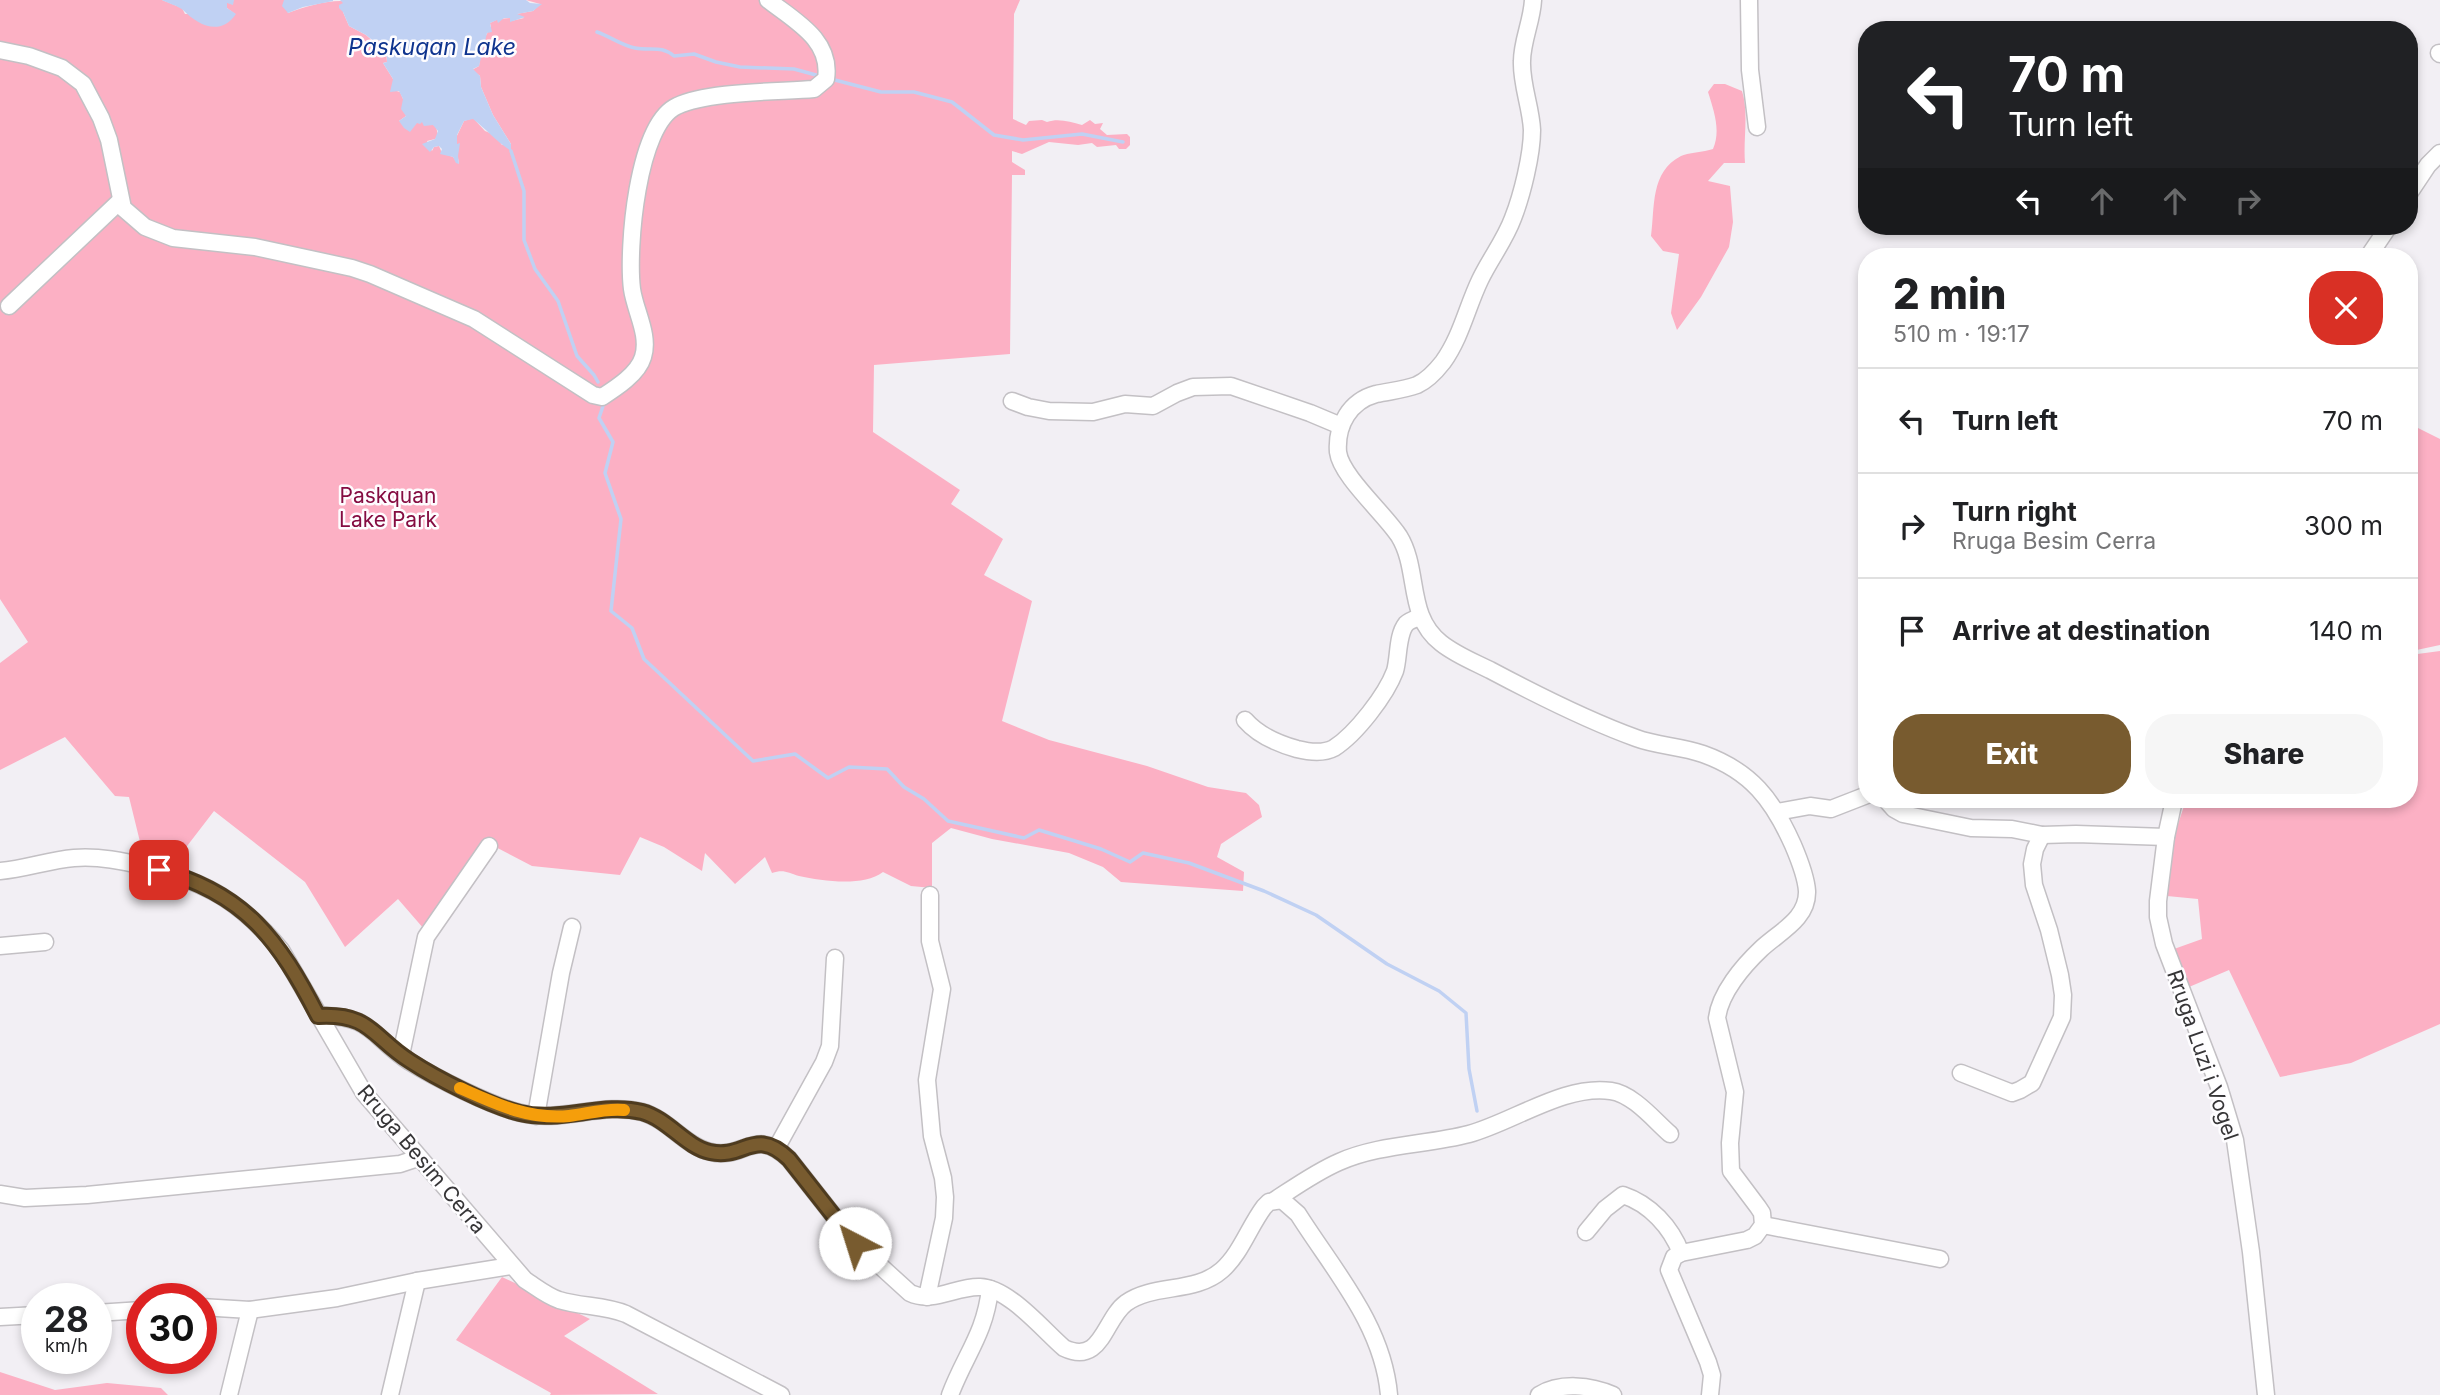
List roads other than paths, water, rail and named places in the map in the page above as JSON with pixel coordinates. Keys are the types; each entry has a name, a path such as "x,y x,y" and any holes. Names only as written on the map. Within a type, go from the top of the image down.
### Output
{"street":[{"path":"0,50 29,56 62,68 83,84 102,118 123,208 131,217 160,234 193,241 256,247 352,268 474,319 593,396 602,397 621,383 643,357 644,334 634,304 632,288 631,234 644,164 660,120 676,106 696,99 814,89 826,79 827,63 820,44 768,0"},
{"path":"1533,0 1521,65 1532,128 1531,147 1514,218 1479,281 1452,347 1441,364 1431,376 1419,384 1363,399 1346,415 1338,441 1341,464 1399,536 1407,551 1421,617 1441,643 1522,687 1638,739 1702,753 1721,762 1756,784 1777,812 1799,859 1805,881 1805,905 1794,921 1746,965 1725,996 1717,1018 1735,1092 1730,1143 1731,1171 1758,1207 1763,1225 1760,1231 1747,1240 1681,1253 1674,1257 1669,1270 1708,1362 1712,1375 1710,1395"},
{"path":"1749,0 1750,71 1757,128"},
{"path":"2418,180 2440,153"},
{"path":"9,306 120,201"},
{"path":"1012,401 1049,411 1093,412 1125,404 1153,406 1194,387 1231,386 1310,412 1341,426"},
{"path":"1245,720 1250,726 1282,745 1319,752 1333,748 1375,706 1388,688 1396,669 1403,630 1412,620 1421,617"},
{"path":"1777,812 1810,806 1831,809 1858,798"},
{"path":"1893,808 1903,814 1971,828 2042,835 2166,837"},
{"name":"Rruga Luzi i Vogel","path":"2172,808 2158,901 2160,930 2227,1111 2235,1140 2251,1252 2266,1395"},
{"path":"1961,1073 2011,1093 2020,1090 2032,1083 2062,1017 2060,975 2034,885 2032,864 2042,835"},
{"path":"401,1055 426,937 489,846"},
{"name":"Rruga Besim Cerra","path":"0,872 71,858 112,859 182,876 227,898 266,932 295,972 364,1093 525,1280 557,1300 599,1306 626,1314 779,1394"},
{"path":"928,1297 944,1218 945,1198 943,1178 932,1136 927,1080 942,989 930,941 930,895"},
{"path":"536,1116 561,973 572,927"},
{"path":"0,946 45,942"},
{"path":"777,1147 824,1062 830,1046 835,958"},
{"path":"318,1016 348,1016 363,1023 401,1055 435,1076 518,1113 570,1116 617,1109 655,1117 708,1152 728,1152 758,1144 777,1147 855,1243 910,1293 918,1297 928,1297 972,1287 990,1289 1011,1300 1064,1348 1080,1353 1096,1345 1117,1311 1126,1303 1148,1294 1193,1285 1214,1276 1232,1259 1264,1207 1339,1162 1357,1155 1469,1134 1557,1100 1596,1089 1615,1091 1635,1103 1670,1134"},
{"path":"0,1194 25,1198 87,1195 400,1164 418,1158"},
{"path":"1586,1232 1605,1209 1623,1195 1630,1197 1665,1223 1681,1253"},
{"path":"1275,1200 1282,1200 1298,1213 1366,1318 1382,1354 1389,1395"},
{"path":"1763,1225 1940,1259"},
{"path":"217,1308 250,1310 337,1298 511,1266"},
{"path":"390,1395 417,1282"},
{"path":"950,1395 957,1376 984,1326 990,1289"},
{"path":"229,1395 250,1310"},
{"path":"0,1317 21,1316"},
{"path":"1539,1395 1555,1388 1585,1387 1613,1395"}],"water":[{"path":"162,0 234,0 233,5 227,3 227,8 236,14 223,25 209,26"},
{"name":"Paskuqan Lake","path":"284,0 333,1 288,13 282,6"},
{"name":"Paskuqan Lake","path":"340,0 526,0 542,4 533,11 517,14 525,17 510,22 510,18 504,18 498,23 497,20 490,23 492,32 487,33 479,66 473,69 480,76 481,87 493,115 511,144 511,151 473,119 464,121 457,135 457,144 460,143 459,164 453,157 440,154 442,149 439,146 430,152 422,144 435,139 438,131 433,125 424,126 422,122 417,123 410,132 404,128 399,121 406,116 401,109 403,99 399,91 390,92 393,79 383,63 387,62 387,57 384,54 386,50 380,47 379,43 382,42 378,40 376,43 349,26 339,8 343,3"}],"waterway":[{"path":"597,32 630,47 660,49 674,56 694,54 740,67 794,69 816,75"},
{"path":"831,79 881,92 914,92 952,102 994,135 1023,140 1082,134 1123,142"},
{"path":"511,151 524,191 524,240 535,269 558,301 577,356 598,382"},
{"path":"604,403 599,418 613,442 605,473 621,519 611,611 632,628 644,659 753,761 795,754 828,778 849,767 887,769 904,787 924,799 948,821 1024,838 1039,830 1101,849 1130,862 1143,853 1189,863 1264,891 1316,915 1387,964 1439,991 1466,1013 1469,1069 1477,1111"}],"park label":[{"name":"Paskquan Lake Park","path":"388,507"}]}
